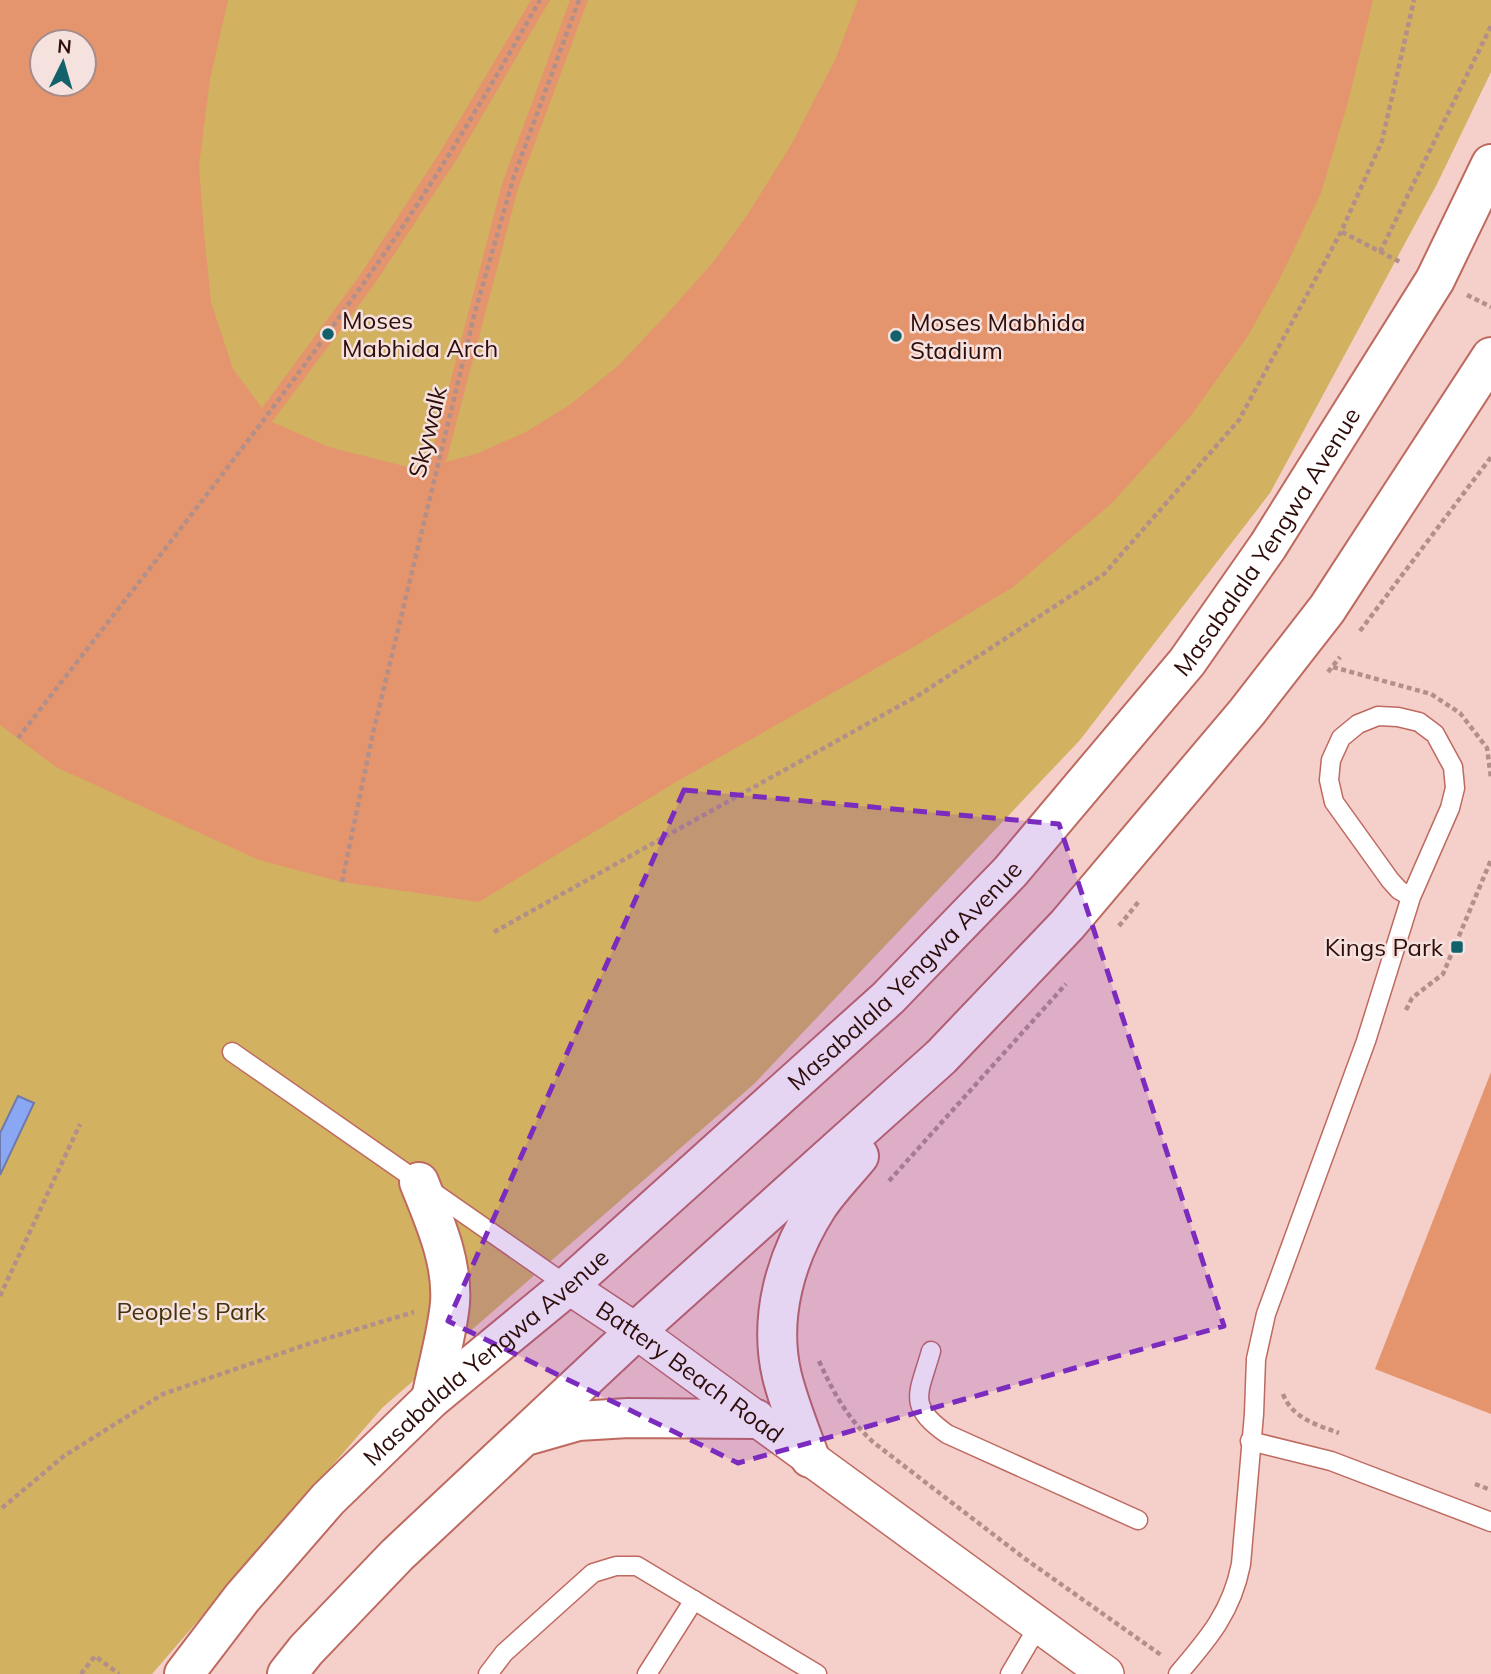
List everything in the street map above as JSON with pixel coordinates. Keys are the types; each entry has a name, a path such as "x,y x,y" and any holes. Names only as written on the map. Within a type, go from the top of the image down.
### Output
{"main road":[{"name":"Masabalala Yengwa Avenue","path":"184,1674 242,1598 328,1499 431,1399 568,1286 888,998 1010,872 1187,662 1268,546 1435,280 1491,164"},
{"path":"287,1674 306,1650 397,1555 636,1331 941,1056 1067,925 1247,712 1326,609 1491,357"},
{"path":"810,1458 781,1373 777,1334 780,1297 792,1256 819,1205 941,1056"},
{"path":"419,1182 438,1229 446,1262 450,1301 431,1399"},
{"path":"524,1437 578,1421 628,1418 755,1419"}],"street":[{"name":"Battery Beach Road","path":"568,1286 636,1331 1107,1674"}],"lane":[{"path":"1180,1672 1214,1630 1236,1587 1241,1564 1256,1359 1266,1314 1366,1041 1411,897 1450,808 1455,788 1453,767 1435,734 1419,722 1378,716 1358,724 1341,738 1331,760 1329,780 1334,802 1390,880 1399,890 1411,897"},
{"name":"Battery Beach Road","path":"232,1052 568,1286"},
{"path":"931,1352 919,1393 920,1408 927,1419 947,1434 1138,1520"},
{"path":"1250,1441 1331,1461 1491,1522"},
{"path":"488,1674 505,1653 593,1573 617,1566 637,1566 817,1674"},
{"path":"647,1674 694,1600"},
{"path":"1010,1674 1039,1625"}],"path":[{"path":"18,738 196,509 371,272 452,148 540,0"},
{"name":"Skywalk","path":"342,882 373,733 475,312 513,176 579,0"},
{"path":"494,932 919,695 1104,574 1239,420 1341,232 1382,141 1414,0"},
{"path":"1380,252 1491,26"},
{"path":"1358,634 1491,457"},
{"path":"1324,677 1341,656"},
{"path":"1402,1022 1412,998 1443,974 1491,860"},
{"path":"1117,927 1143,897"},
{"path":"887,1184 1074,975"},
{"path":"0,1296 80,1124"},
{"path":"2,1508 64,1456 163,1394 305,1345 450,1301"},
{"path":"818,1359 856,1427 873,1443 1180,1672"},
{"path":"1279,1384 1287,1406 1308,1422 1345,1436"},
{"path":"1467,1481 1491,1490"},
{"path":"82,1674 95,1656 119,1674"}],"highlighted area":[{"path":"684,790 1059,824 1224,1326 738,1463 448,1321"}],"green space":[{"name":"People's Park","path":"0,0 1491,0 1491,72 1437,184 1270,493 1080,740 754,1084 382,1408 152,1674 0,1674"}],"water":[{"path":"18,1096 34,1103 0,1175 0,1133"}],"building":[{"name":"Moses Mabhida Stadium","path":"0,0 228,0 210,79 199,166 204,232 211,302 233,369 262,408 360,275 442,149 531,0 550,0 457,159 374,285 272,422 329,447 416,469 428,467 502,184 570,0 588,0 518,189 446,462 476,454 526,432 571,404 619,365 666,315 714,261 748,214 791,145 836,58 858,0 1373,0 1348,102 1321,193 1279,280 1249,334 1190,417 1111,504 1013,587 676,782 479,902 342,882 259,860 56,767 0,725"},
{"path":"1491,1072 1491,1414 1375,1369"}],"place":[{"name":"Moses Mabhida Arch","path":"328,334"},
{"name":"Moses Mabhida Stadium","path":"896,336"},
{"name":"Kings Park","path":"1457,947"}]}
